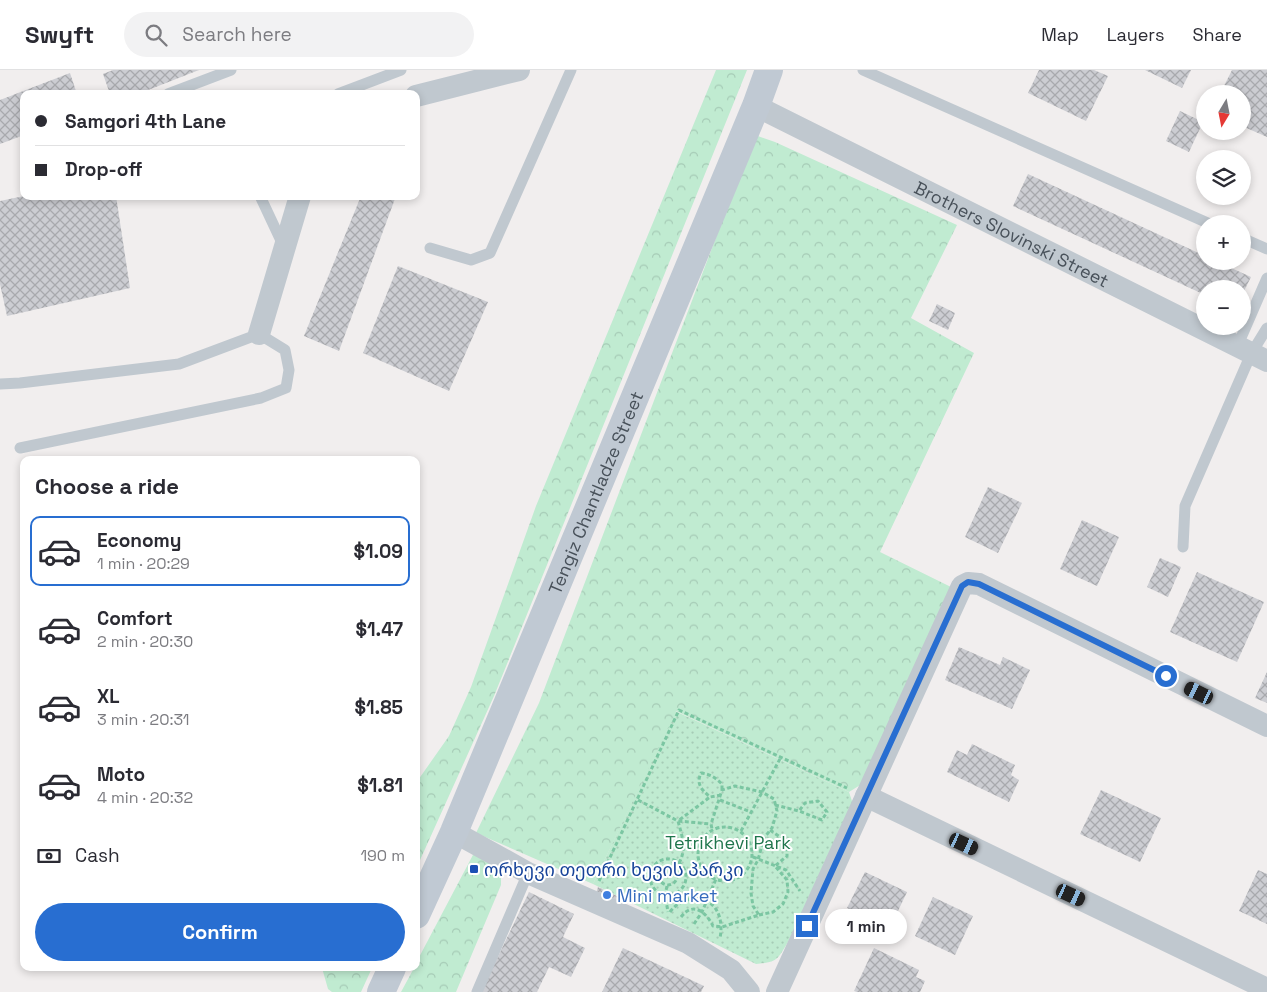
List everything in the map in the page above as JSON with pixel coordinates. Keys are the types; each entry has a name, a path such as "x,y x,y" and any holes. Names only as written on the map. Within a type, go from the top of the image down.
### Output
{"street":[{"path":"420,95 519,70"},
{"name":"Tengiz Chantladze Street","path":"420,906 454,832 756,106 769,70"},
{"name":"Brothers Slovinski Street","path":"756,106 1252,354"},
{"path":"259,334 299,200"},
{"path":"777,992 962,586 968,582 979,584 1267,726"},
{"path":"866,796 1267,989"},
{"path":"454,832 528,873 590,900 681,932 731,970 749,992"},
{"path":"381,992 391,971"}],"lane":[{"path":"178,90 231,70"},
{"path":"348,90 401,70"},
{"path":"430,248 472,260 490,253 571,70"},
{"path":"863,70 1196,218"},
{"path":"262,200 284,249"},
{"path":"1251,242 1267,249"},
{"path":"1252,354 1267,278"},
{"path":"1183,547 1185,506 1252,354 1267,328"},
{"path":"0,384 179,364 259,334 285,350 289,370 286,388 261,398 20,448"},
{"path":"478,992 528,873"}],"path":[{"path":"590,900 679,710 866,796"},
{"path":"741,831 781,757"},
{"path":"710,797 700,788 698,779 701,773 718,779 722,784 722,790 711,824 712,829"},
{"path":"722,790 735,786 762,792 774,799 776,805 777,812 770,830 764,838 751,880 753,906 759,915"},
{"path":"678,821 710,797 720,797 751,812"},
{"path":"638,800 678,821 711,824"},
{"path":"776,805 822,820 827,812 818,801 805,803 799,811"},
{"path":"678,821 684,843 683,856 679,863"},
{"path":"727,826 741,831 750,842 753,857 746,872 740,877 724,881 708,875 702,868 698,851 700,842 705,835 712,829 727,826"},
{"path":"770,830 786,842 787,856 775,866"},
{"path":"753,857 786,870 814,909"},
{"path":"669,867 670,859"},
{"path":"670,859 679,863 686,872 684,886 679,892 672,895 658,893 650,881 650,874 657,862 670,859"},
{"path":"681,932 686,911 694,909 708,916 713,926 722,927 773,912 783,904 788,892 787,880 775,866"},
{"path":"669,867 676,870 678,877 674,884 667,886 661,882 659,875 663,869 669,867"},
{"path":"746,872 751,880"},
{"path":"681,932 702,912 716,879"},
{"path":"667,886 665,895 668,915 674,907 686,900 700,898 708,900 717,909 722,927 720,938"}],"green space":[{"path":"716,70 747,70 494,696 420,860 420,777 449,736 471,687 536,506"},
{"path":"755,135 775,142 957,225 911,318 974,353 880,552 951,587 865,782 849,792 676,711 593,884 476,833 539,703"},
{"name":"Tetrikhevi Park","path":"675,711 849,792 853,804 788,942 779,956 773,961 756,964 593,884"},
{"path":"474,853 501,870 501,885 456,992 401,992 412,971 420,971 420,955"},
{"path":"323,971 371,971 361,992 332,992 328,989"}],"building":[{"path":"113,70 199,70 148,90 109,90 103,74"},
{"path":"1039,70 1094,70 1108,76 1086,121 1028,93"},
{"path":"1145,70 1191,70 1182,88"},
{"path":"1232,70 1267,70 1267,137 1251,130 1251,85 1224,85"},
{"path":"70,73 76,90 26,90"},
{"path":"20,92 20,136 0,144 0,100"},
{"path":"1180,111 1196,119 1196,137 1189,152 1166,141"},
{"path":"1028,174 1196,252 1196,270 1236,270 1251,277 1250,280 1196,280 1196,291 1013,206"},
{"path":"20,197 20,200 117,200 130,288 7,316 0,284 0,201"},
{"path":"359,200 395,200 339,351 304,336"},
{"path":"398,266 488,302 449,391 363,353"},
{"path":"937,304 955,313 948,330 929,321"},
{"path":"988,487 1022,503 998,553 965,537"},
{"path":"1082,520 1119,537 1097,586 1060,569"},
{"path":"1160,558 1181,567 1168,597 1147,587"},
{"path":"1197,572 1264,602 1237,662 1170,632"},
{"path":"959,647 1000,665 1003,657 1030,670 1012,709 945,680"},
{"path":"1267,672 1267,703 1255,698"},
{"path":"972,744 1015,765 1011,775 1019,780 1009,802 947,772 957,750 967,755"},
{"path":"1101,790 1161,818 1140,862 1080,834"},
{"path":"1258,870 1267,874 1267,924 1239,911"},
{"path":"865,872 907,892 890,928 847,908"},
{"name":"Mini market","path":"598,887 619,897 616,903 596,893"},
{"path":"529,892 574,914 563,937 585,948 571,977 549,967 537,992 481,992"},
{"path":"933,897 973,916 955,955 915,936"},
{"path":"623,948 704,986 701,992 602,992"},
{"path":"874,948 919,970 916,977 925,981 920,992 854,991"}],"place":[{"name":"ორხევი თეთრი ხევის პარკი","path":"474,869"},
{"name":"Mini market","path":"607,895"}],"route":[{"path":"807,926 962,586 968,582 979,584 1166,676"}]}
